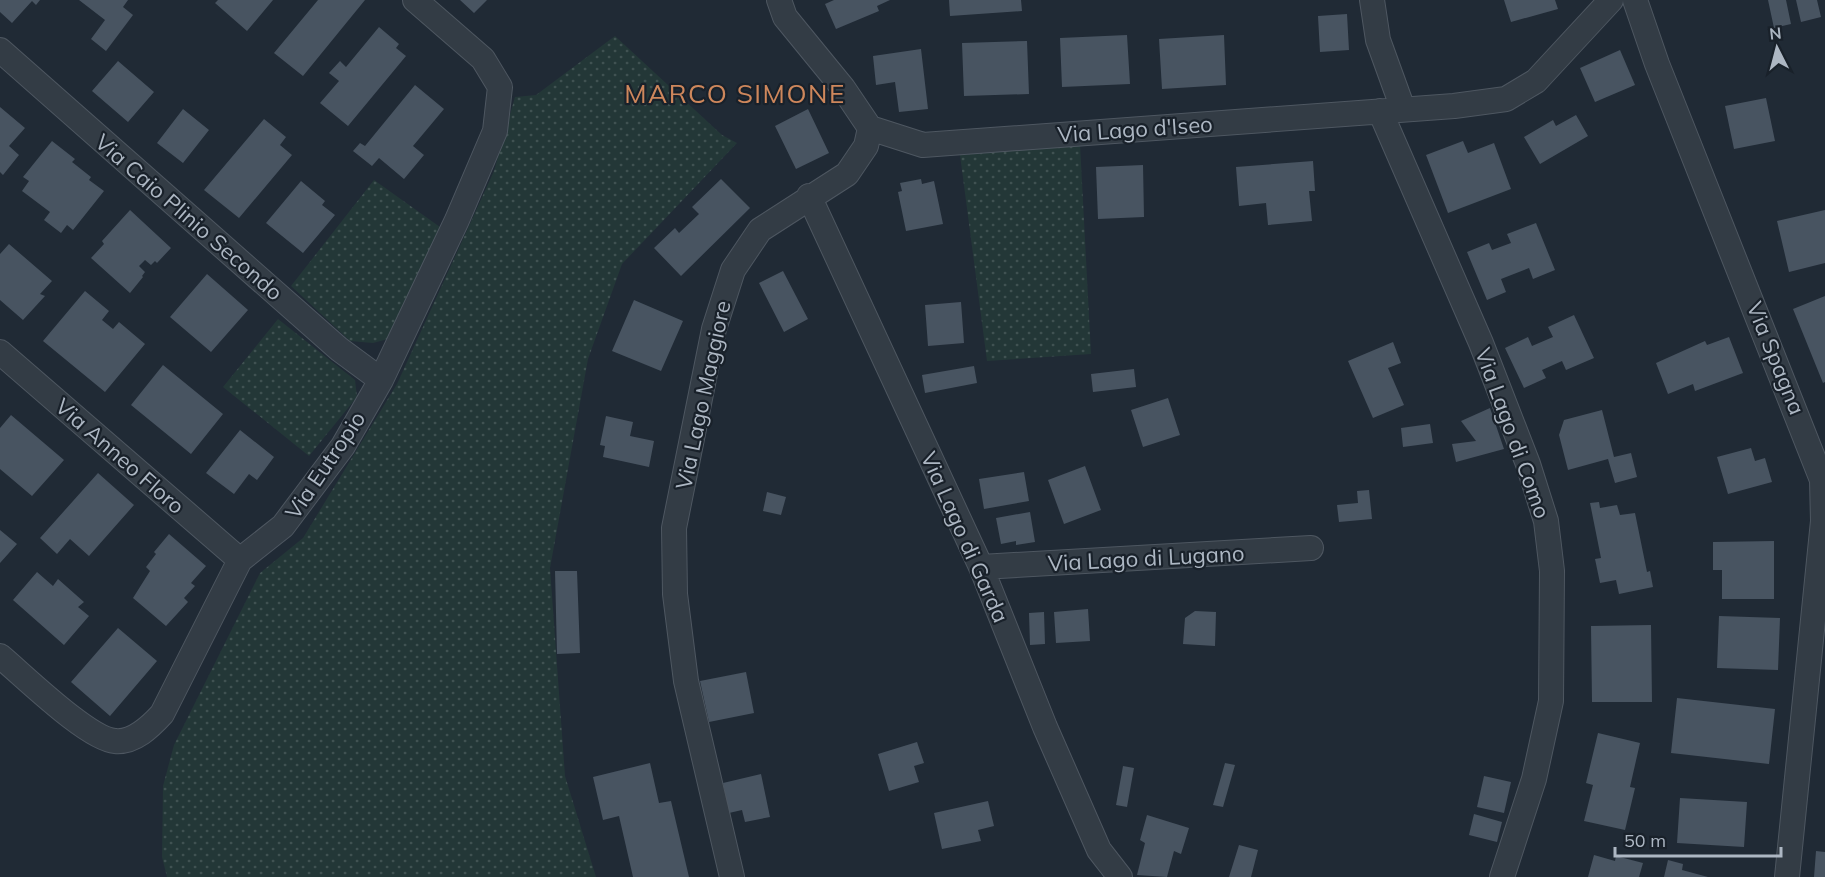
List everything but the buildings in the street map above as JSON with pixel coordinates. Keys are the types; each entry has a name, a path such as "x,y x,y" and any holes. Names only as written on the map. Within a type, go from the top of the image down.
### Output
{"street":[{"name":"Via Eutropio","path":"0,656 99,737 123,741 147,730 162,714 240,560 283,526 343,446 381,380 457,220 495,132 500,87 489,68 483,59 415,0"},
{"path":"779,0 784,17 843,88 870,128"},
{"name":"Via Lago di Como","path":"1372,0 1377,40 1391,110 1528,464 1546,521 1552,571 1551,701 1534,778 1502,877"},
{"name":"Via Lago d'Iseo","path":"870,128 923,145 1391,110 1506,99 1536,81 1611,0"},
{"name":"Via Spagna","path":"1635,0 1657,64 1822,480 1823,521 1787,877"},
{"name":"Via Caio Plinio Secondo","path":"0,50 339,349 381,380"},
{"name":"Via Lago Maggiore","path":"732,877 686,681 675,594 674,528 714,329 733,270 760,230 809,196 847,174 866,146 870,128"},
{"name":"Via Lago di Garda","path":"809,196 981,567 1045,727 1099,850 1120,877"},
{"name":"Via Anneo Floro","path":"0,352 240,560"},
{"name":"Via Lago di Lugano","path":"981,567 1311,548"}],"green space":[{"path":"615,36 722,135 737,143 622,264 588,359 550,568 565,776 596,877 167,877 162,857 163,786 174,745 260,573 303,538 397,384 494,171 515,97 536,95"},
{"path":"1080,144 1091,354 987,361 960,155"},
{"path":"374,180 440,227 388,339 373,343 350,341 291,286"},
{"path":"278,319 355,380 357,397 309,456 223,387"}],"district":[{"name":"MARCO SIMONE","path":"735,94"}]}
